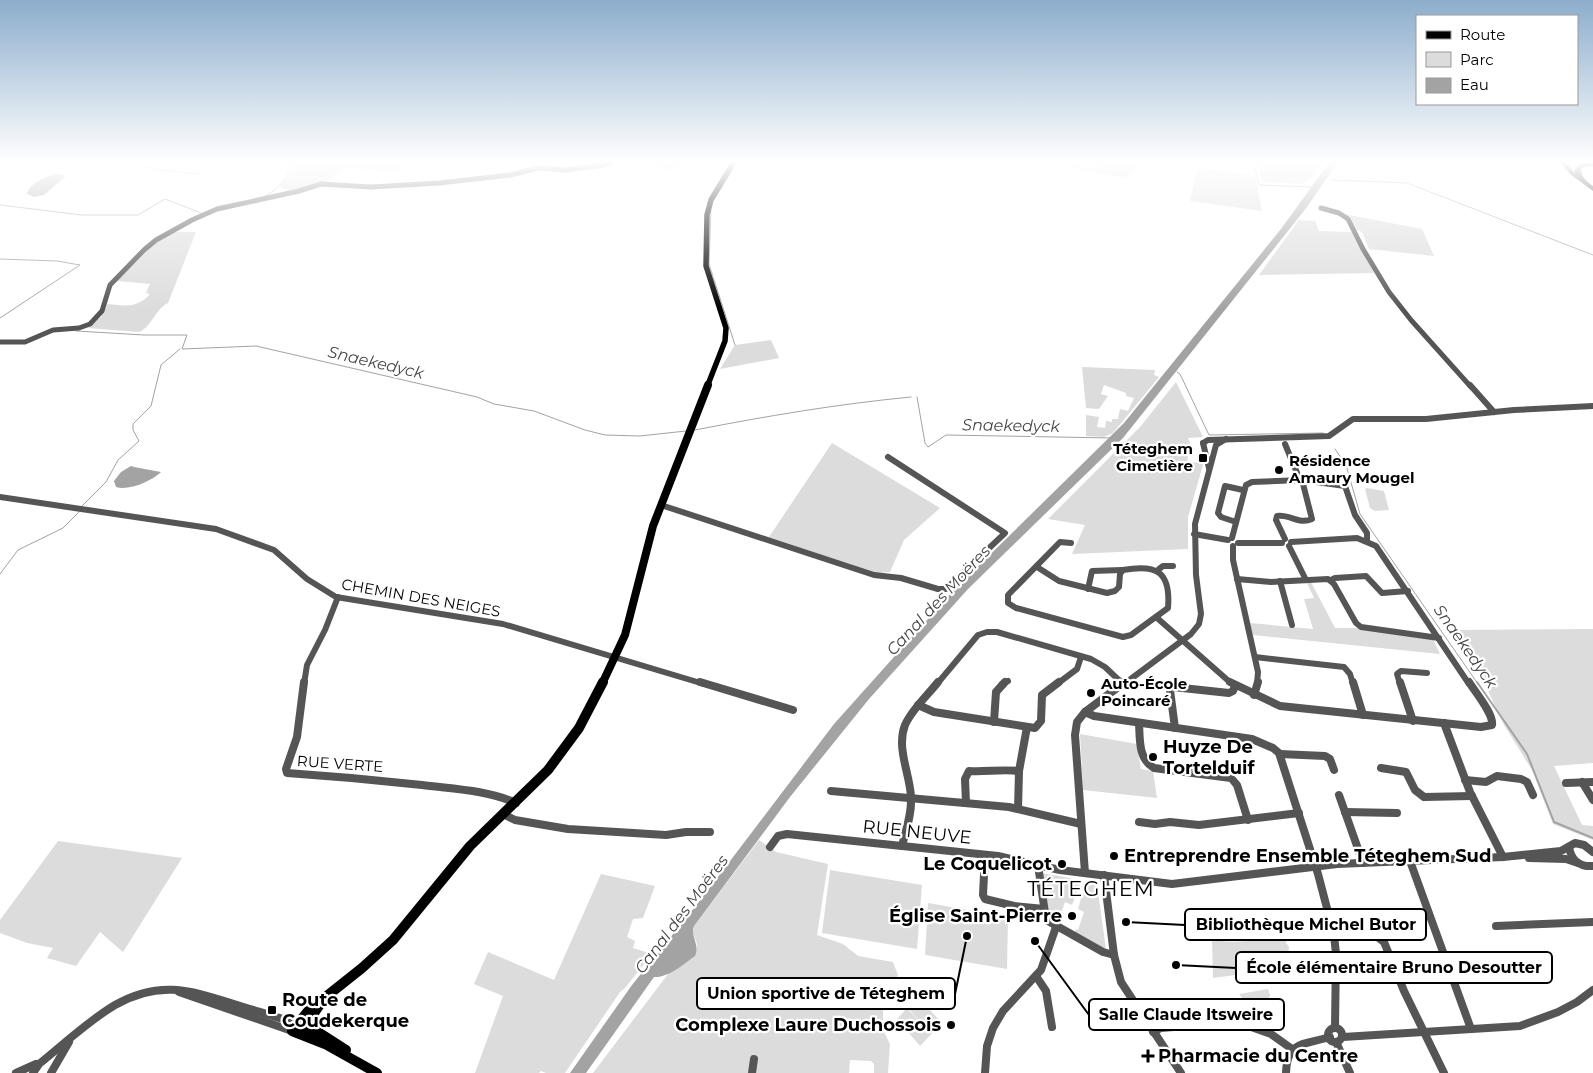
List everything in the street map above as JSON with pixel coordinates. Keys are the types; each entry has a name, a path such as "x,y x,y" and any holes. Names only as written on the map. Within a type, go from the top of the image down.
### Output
{"main road":[{"path":"375,1072 298,1028 308,1011 393,940 464,853 548,770 572,740 591,708 630,622 651,532 693,428 726,335 706,266 708,210"}],"street":[{"path":"0,342 25,342 53,330 78,328 90,324 102,311 106,292 110,285 146,248 192,220 216,210"},
{"path":"1328,210 1348,219 1363,249 1389,292 1412,321 1494,412"},
{"path":"1203,443 1206,440 1226,439 1323,437 1336,434 1346,422 1351,420 1431,419 1494,412 1593,406"},
{"path":"1085,872 1074,735 1077,722 1085,712 1183,641 1194,631 1201,619 1196,560 1199,505 1217,443 1226,439"},
{"path":"1203,443 1210,444 1215,449"},
{"path":"1203,443 1210,468"},
{"path":"1285,444 1301,480 1312,519 1310,521 1298,521 1284,515 1277,516 1276,522 1306,580"},
{"path":"661,505 874,575 901,578 939,590 947,588 1005,533 888,457"},
{"path":"1254,695 1259,676 1232,559 1236,522 1245,485 1250,482 1301,480 1345,486 1354,512 1366,533 1367,540"},
{"path":"1236,522 1221,516 1218,512 1226,486 1243,490"},
{"name":"CHEMIN DES NEIGES","path":"0,497 218,530 272,549 307,580 338,597 495,622 793,710"},
{"path":"1156,618 1235,686 1284,707 1486,728 1492,726 1493,722 1490,714 1380,549 1367,540 1356,538 1335,541 1233,542 1196,534"},
{"path":"1070,544 1058,542 1037,567 1008,596 1008,602 1011,606 1121,637 1130,636 1156,618 1169,605 1166,582 1159,569"},
{"path":"1088,589 1092,571 1159,569 1163,566 1173,566"},
{"path":"1037,567 1057,580 1103,593 1114,591 1120,584 1122,570"},
{"path":"1237,579 1280,581 1331,580 1366,576 1382,593 1408,591"},
{"path":"1331,580 1356,623 1361,627 1439,638"},
{"path":"1280,581 1292,625"},
{"name":"RUE VERTE","path":"338,597 326,627 307,665 297,737 286,768 287,774 342,776 465,790 500,796 516,803"},
{"path":"902,846 911,798 902,733 905,722 975,638 983,633 997,632 1081,657 1101,664 1123,684"},
{"path":"918,706 932,712 1034,728 1040,723 1042,695 1077,669 1081,657"},
{"path":"1255,657 1344,667 1350,674 1363,715"},
{"path":"1412,721 1397,674 1401,671 1427,674"},
{"path":"994,722 997,691 1001,684 1008,681"},
{"path":"1175,728 1170,690 1173,687 1229,693 1233,691 1235,686"},
{"path":"1085,712 1092,716 1254,739 1273,748 1280,754 1332,927 1336,954 1335,1027 1340,1031 1336,1039 1350,1073"},
{"path":"1139,723 1142,757 1146,763 1154,768 1232,778 1237,784 1248,820"},
{"path":"1444,723 1472,796 1503,857"},
{"path":"1018,809 1019,771 1027,727"},
{"path":"1280,754 1325,756 1330,759 1334,770"},
{"path":"1381,768 1406,772 1416,791 1424,797 1472,796"},
{"path":"966,803 966,778 968,772 991,772 1003,769 1019,771"},
{"path":"1465,780 1488,782 1497,776 1521,779 1528,783 1533,794"},
{"path":"1582,782 1593,800"},
{"path":"1566,783 1593,782"},
{"path":"831,792 1018,809 1081,824"},
{"path":"1339,795 1363,863"},
{"path":"1345,812 1398,813"},
{"path":"1139,822 1155,824 1170,822 1199,825 1299,813"},
{"path":"503,814 515,820 572,829 666,835 710,832"},
{"name":"RUE NEUVE","path":"770,847 778,836 785,834 986,855 1065,870 1178,884 1315,866 1503,857"},
{"path":"1503,857 1559,852 1574,843 1593,848"},
{"path":"1584,845 1593,852"},
{"path":"1569,847 1571,856 1593,874"},
{"path":"986,855 985,899 1020,905 1028,909 1044,909"},
{"path":"1503,857 1566,859 1593,866"},
{"path":"1410,861 1471,1029"},
{"path":"1038,865 1047,920 1056,927 1105,953 1114,955"},
{"path":"1104,875 1114,955 1126,991 1181,1073"},
{"path":"1496,926 1593,922"},
{"path":"985,1073 987,1046 997,1022 1005,1009 1042,968 1056,927"},
{"path":"1332,927 1370,931 1381,938 1444,1073"},
{"path":"1036,976 1046,991 1052,1027"},
{"path":"32,1073 42,1061 83,1026 106,1010 129,998 147,992 165,990 192,996 298,1028"},
{"path":"1286,1073 1287,1059 1292,1049 1303,1042 1515,1026 1552,1015 1592,993"},
{"path":"1153,1032 1161,1028 1237,1022 1274,1036 1292,1049"},
{"path":"52,1070 83,1026"},
{"path":"752,1073 754,1059"},
{"path":"16,1073 42,1061 52,1060 52,1070"}],"green space":[{"path":"1344,214 1422,229 1434,256 1369,249 1362,232 1355,229"},
{"path":"1299,220 1315,221 1319,231 1352,232 1374,273 1259,275"},
{"path":"174,232 196,232 168,303 139,332 88,328 101,317 108,304 136,304 150,294 146,293 150,284 117,281 155,243"},
{"path":"771,340 779,358 720,369 735,345"},
{"path":"1082,367 1155,370 1154,375 1159,377 1113,433 1104,437 1086,436 1086,415 1099,417 1097,427 1105,428 1106,421 1112,422 1112,419 1118,419 1120,409 1128,411 1134,398 1104,385 1101,394 1108,396 1099,409 1086,408"},
{"path":"1176,382 1203,437 1188,438 1190,443 1187,462 1202,463 1203,465 1188,517 1188,549 1072,554 1085,525 1048,519 1140,427"},
{"path":"832,443 940,508 904,540 890,572 875,573 769,537"},
{"path":"1365,489 1384,491 1389,510 1375,511 1370,508"},
{"path":"1311,582 1335,628 1358,628 1433,639 1440,654 1253,635 1250,623 1313,629 1304,599 1314,598 1307,583"},
{"path":"1593,629 1593,763 1554,766 1582,825 1593,826 1593,840 1553,824 1532,770 1504,725 1481,676 1450,630"},
{"path":"1080,734 1137,744 1141,769 1153,771 1157,798 1083,790"},
{"path":"759,840 776,852 828,864 817,935 843,944 858,956 893,962 898,975 886,1009 883,1009 883,1030 890,1044 888,1073 874,1073 874,1064 871,1061 850,1060 849,1073 593,1073 668,974 695,956 697,944 693,933 694,926"},
{"path":"58,841 182,858 123,952 100,932 76,966 47,958 53,948 27,943 0,933 0,920"},
{"path":"830,870 922,885 917,949 822,933"},
{"path":"1042,873 1081,880 1072,905 1065,902 1059,920 1061,921 1060,925 1050,920"},
{"path":"601,874 655,886 643,918 633,919 627,937 635,941 633,948 652,954 620,992 565,1073 546,1073 541,1071 539,1073 475,1073 503,996 474,984 488,952 554,980"},
{"path":"1086,881 1097,885 1106,949 1074,933 1076,929 1078,930 1084,912 1078,909"},
{"path":"928,903 1008,917 1007,969 925,955"},
{"path":"1287,931 1286,943 1289,947 1287,968 1213,978 1212,940 1250,941"},
{"path":"1268,989 1270,995 1267,1003 1257,1007 1246,1003 1239,994"},
{"path":"918,997 942,1023 920,1046 897,1019 907,1008 926,1029 908,1008"}],"water":[{"path":"1295,210 1305,210 1123,438 968,589 869,699 790,797 694,926 695,956 670,973 654,977 586,1073 570,1073 632,985 702,898 834,724 953,591 1124,423"},
{"path":"131,466 161,472 152,479 140,484 127,488 116,487 114,481 121,472"}],"waterway":[{"path":"42,210 82,215 138,215 146,210"},
{"path":"193,210 201,213"},
{"path":"1477,210 1593,255"},
{"path":"711,211 709,264 735,345"},
{"name":"Snaekedyck","path":"0,259 57,261 80,265 0,318"},
{"name":"Snaekedyck","path":"76,331 144,335 187,335 182,349 256,346 477,397 494,404 534,411 585,430 605,435 640,436 686,431"},
{"path":"82,506 106,482 118,460 139,441 133,430 133,424 151,406 161,365 180,349"},
{"name":"Snaekedyck","path":"1177,372 1180,374 1209,435 1323,433"},
{"name":"Snaekedyck","path":"695,430 803,411 911,397"},
{"name":"Snaekedyck","path":"917,397 925,443 928,447 946,435 1112,438"},
{"name":"Snaekedyck","path":"1335,449 1346,465 1360,514 1478,684"},
{"path":"0,574 18,550 63,528 79,512"},
{"name":"Snaekedyck","path":"1477,682 1527,754 1554,822 1593,838"}],"place":[{"name":"Téteghem Cimetière","path":"1203,458"},
{"name":"Résidence Amaury Mougel","path":"1279,470"},
{"name":"Auto-École Poincaré","path":"1091,693"},
{"name":"Huyze De Tortelduif","path":"1153,757"},
{"name":"Entreprendre Ensemble Téteghem Sud","path":"1114,856"},
{"name":"Le Coquelicot","path":"1062,864"},
{"name":"Église Saint-Pierre","path":"1072,916"},
{"name":"Bibliothèque Michel Butor","path":"1126,922"},
{"name":"Union sportive de Téteghem","path":"967,936"},
{"name":"Salle Claude Itsweire","path":"1035,941"},
{"name":"École élémentaire Bruno Desoutter","path":"1176,965"},
{"name":"Route de Coudekerque","path":"272,1010"},
{"name":"Complexe Laure Duchossois","path":"951,1025"},
{"name":"Pharmacie du Centre","path":"1148,1056"}],"district":[{"name":"TÉTEGHEM","path":"1091,889"}],"water label":[{"name":"Canal des Moëres","path":"938,600"},
{"name":"Canal des Moëres","path":"681,914"}]}
